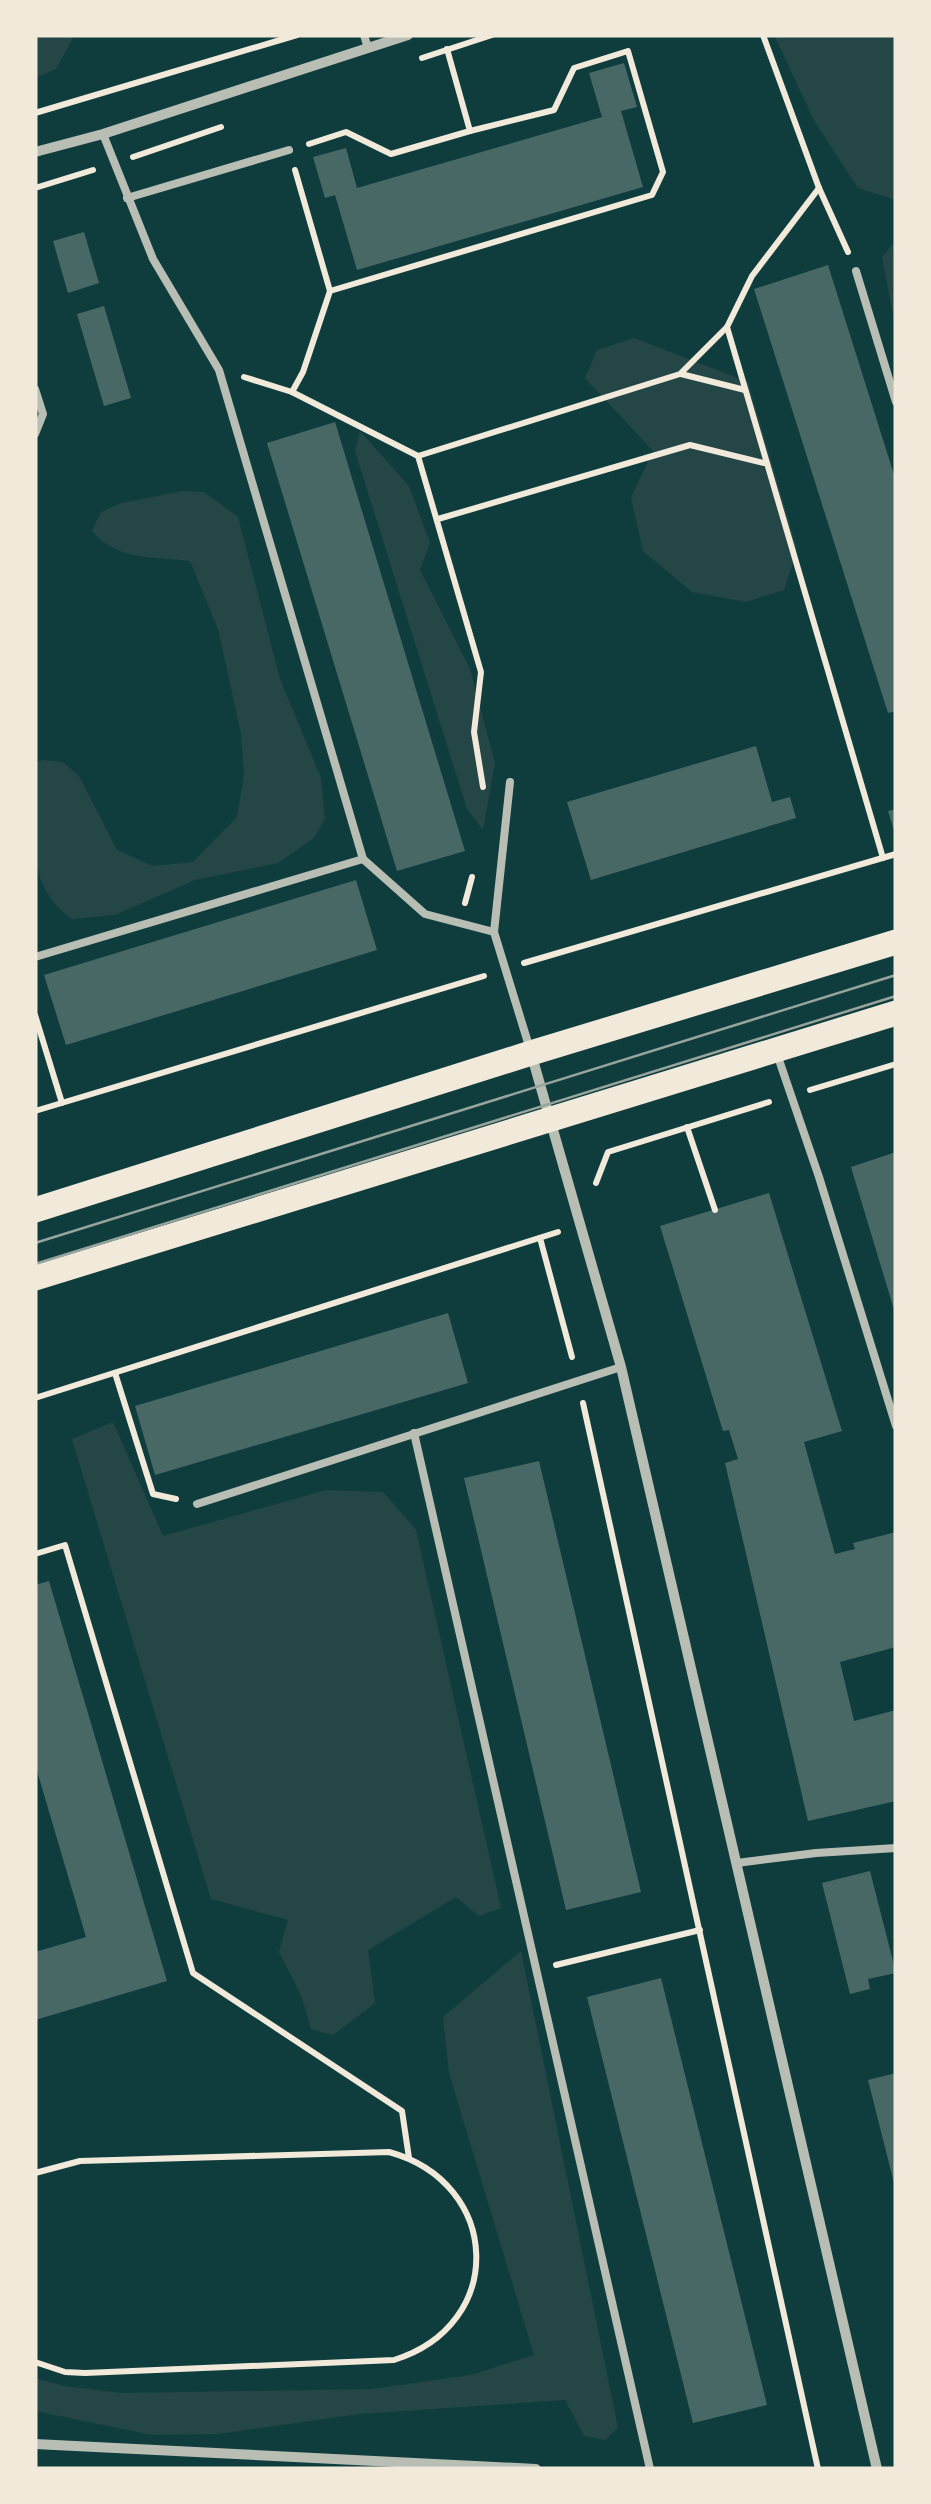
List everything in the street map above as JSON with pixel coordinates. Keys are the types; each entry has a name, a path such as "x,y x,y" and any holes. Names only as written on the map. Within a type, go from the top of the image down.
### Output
{"main road":[{"path":"35,1210 896,942"},
{"path":"35,1278 896,1013"}],"street":[{"path":"35,152 104,134 408,35"},
{"path":"531,1053 621,1367 877,2469"},
{"path":"35,2444 398,2466 536,2469"}],"lane":[{"path":"364,35 368,48"},
{"path":"104,134 154,258 219,370 363,859 425,914 494,932"},
{"path":"127,198 288,150"},
{"path":"856,271 896,402"},
{"path":"35,389 43,414 35,434"},
{"path":"510,782 494,932 531,1053"},
{"path":"35,957 363,859"},
{"path":"775,1050 896,1426"},
{"path":"196,1504 621,1367"},
{"path":"414,1434 650,2469"},
{"path":"737,1863 816,1852 896,1848"}],"path":[{"path":"35,113 298,35"},
{"path":"763,35 819,188 856,271"},
{"path":"446,49 470,131"},
{"path":"292,392 303,372 330,291 288,150 346,132 391,154 554,110 574,68 628,51 663,172 652,195 330,291"},
{"path":"219,370 292,392 418,456 680,374 727,327 752,276 819,188"},
{"path":"727,327 883,858"},
{"path":"680,374 745,390"},
{"path":"438,519 690,445 765,463"},
{"path":"418,456 481,672 474,732 485,805"},
{"path":"35,1111 896,854"},
{"path":"459,923 474,873"},
{"path":"35,1015 62,1103"},
{"path":"35,1398 580,1224 608,1152 896,1064"},
{"path":"688,1128 715,1210"},
{"path":"540,1238 578,1381 818,2469"},
{"path":"115,1373 153,1494 196,1504"},
{"path":"35,1554 65,1546 193,1973 402,2111 408,2158"},
{"path":"536,1969 700,1930"},
{"path":"35,2173 80,2161 368,2151 408,2158 444,2180 458,2196 468,2214 476,2254 475,2275 460,2314 432,2344 414,2354 373,2363 86,2374 35,2362"}],"shaded area":[{"path":"35,35 74,36 56,69 35,78"},
{"path":"774,35 896,35 896,200 858,188 815,122"},
{"path":"896,241 896,330 882,257"},
{"path":"634,338 748,382 797,549 784,590 746,602 692,592 643,551 631,497 653,451 585,378 597,350"},
{"path":"360,431 409,486 430,543 420,570 470,669 495,763 483,830 467,809 355,451"},
{"path":"183,491 204,492 238,517 280,679 321,778 325,819 314,838 278,863 195,880 115,915 72,919 55,904 37,869 33,827 35,763 63,762 79,776 117,850 153,866 193,862 237,817 244,775 241,734 218,629 190,561 125,553 92,531 101,512 121,503"},
{"path":"113,1422 163,1536 326,1490 383,1492 416,1530 501,1908 479,1916 456,1897 368,1950 375,2003 333,2035 311,2029 301,1995 279,1952 288,1920 211,1899 72,1439"},
{"path":"521,1951 618,2428 605,2440 584,2436 565,2400 359,2414 218,2434 152,2435 35,2411 35,2378 64,2386 123,2393 373,2389 471,2375 534,2355 449,2073 443,2017"}],"building":[{"path":"624,63 637,107 621,111 643,187 357,270 335,195 325,198 313,157 346,148 357,188 602,117 589,73"},
{"path":"84,232 99,283 68,293 53,241"},
{"path":"828,265 896,481 896,711 888,713 754,289"},
{"path":"104,306 131,398 104,406 77,314"},
{"path":"335,422 465,851 397,871 267,443"},
{"path":"756,746 772,802 790,797 796,818 591,880 567,802"},
{"path":"896,809 896,834 895,834 888,811"},
{"path":"356,880 377,950 66,1045 44,975"},
{"path":"896,1152 896,1313 895,1313 851,1167"},
{"path":"769,1193 842,1431 804,1442 835,1554 855,1549 853,1543 896,1532 896,1647 840,1662 854,1721 896,1710 896,1801 808,1821 725,1463 738,1459 729,1430 723,1431 660,1226"},
{"path":"448,1313 468,1383 155,1475 135,1406"},
{"path":"539,1461 641,1892 566,1910 464,1478"},
{"path":"49,1581 167,1981 35,2020 35,1952 86,1937 35,1764 35,1585"},
{"path":"870,1871 896,1973 868,1979 870,1989 850,1994 822,1883"},
{"path":"661,1978 767,2405 693,2423 587,1997"},
{"path":"896,2073 896,2186 895,2187 868,2080"}],"tram line":[{"path":"35,1243 896,975"},
{"path":"35,1264 896,996"}]}
